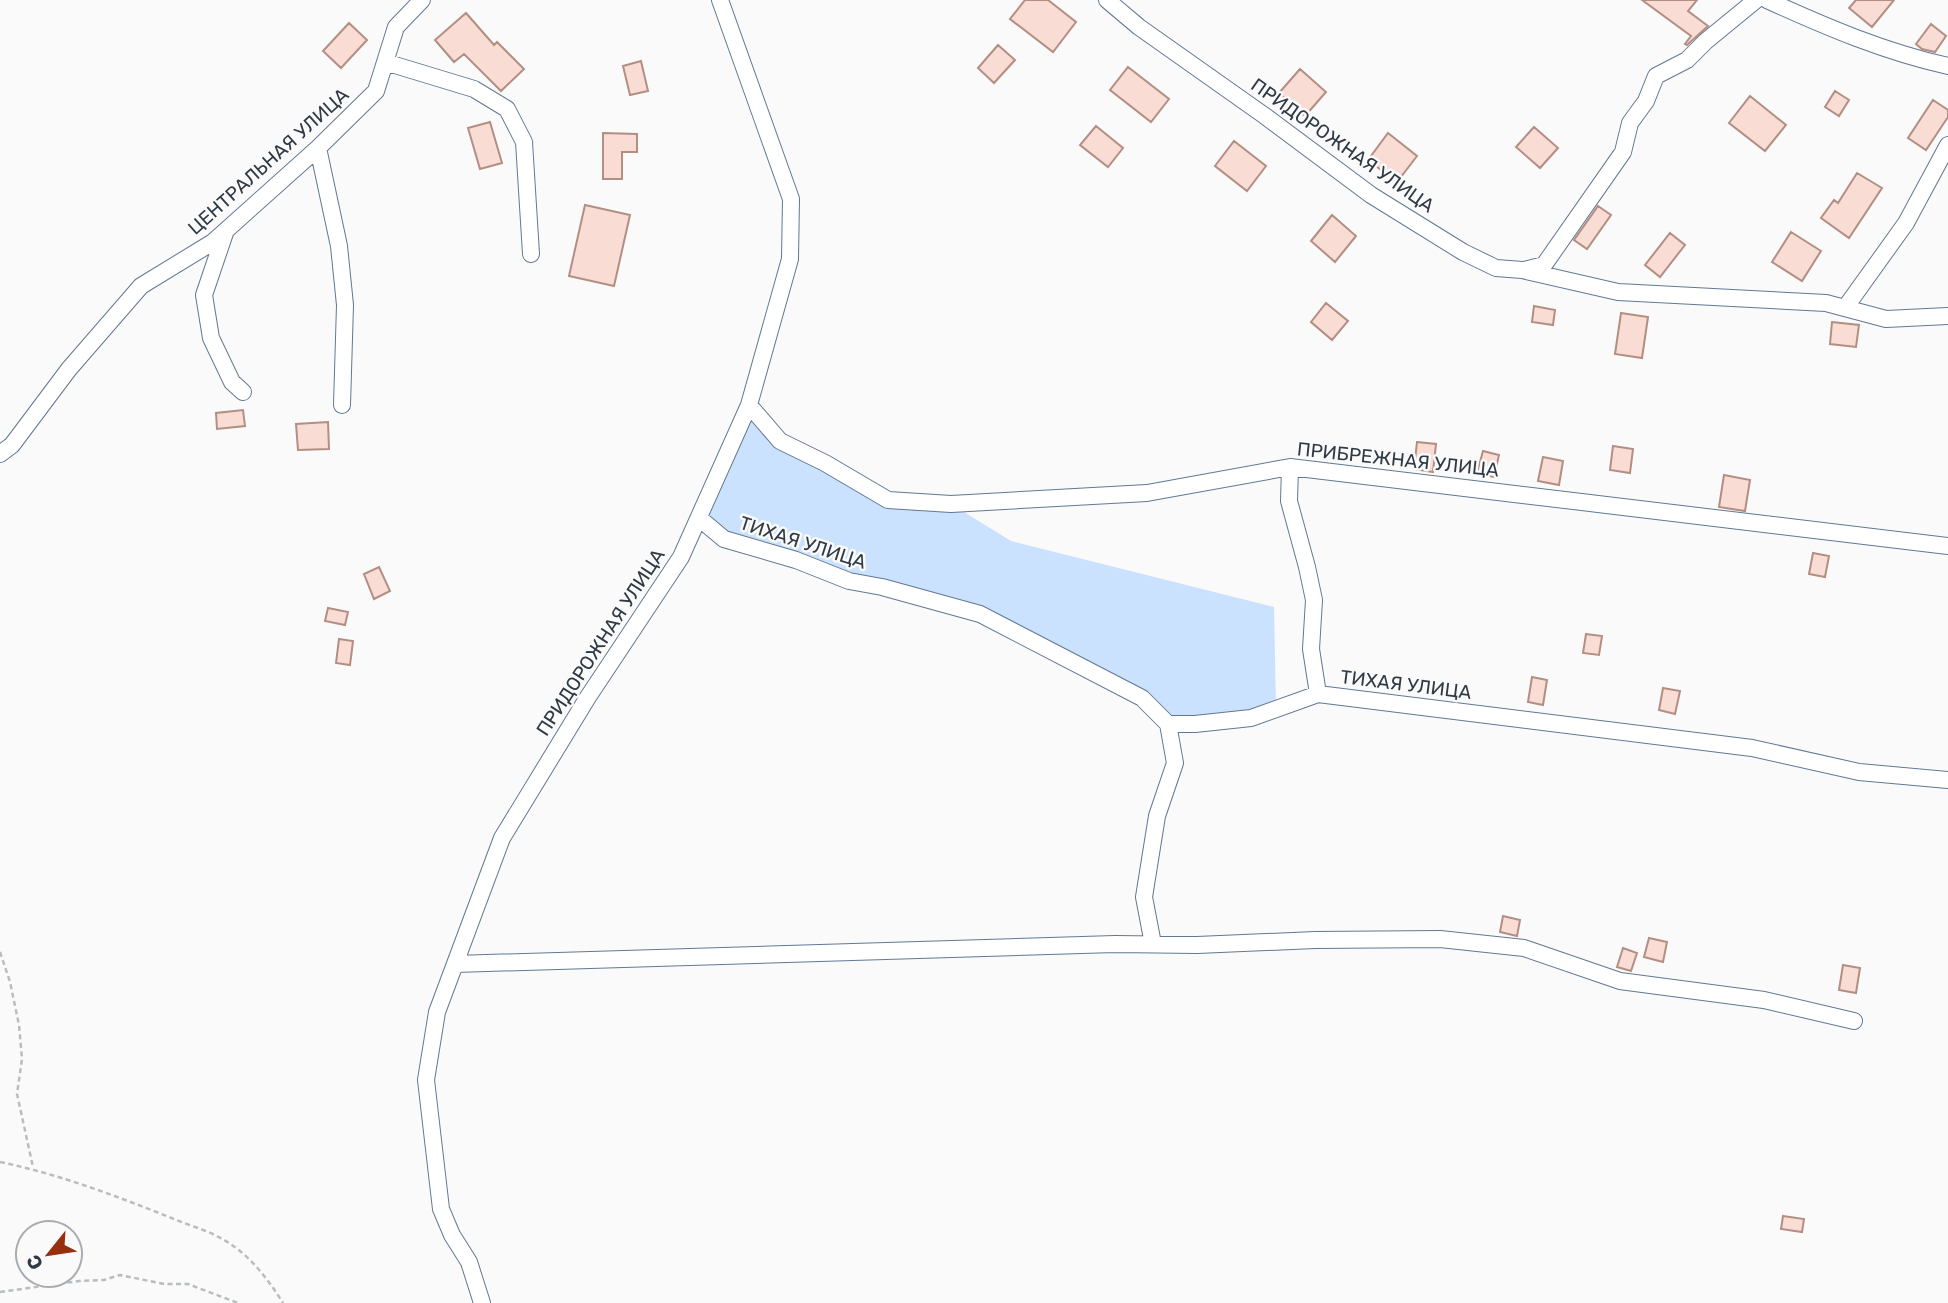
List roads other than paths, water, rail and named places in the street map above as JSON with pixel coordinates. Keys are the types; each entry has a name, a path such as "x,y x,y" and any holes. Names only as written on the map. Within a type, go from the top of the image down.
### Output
{"street":[{"name":"ЦЕНТРАЛЬНАЯ УЛИЦА","path":"0,454 12,445 69,369 141,286 213,242 318,148 376,91 396,27 422,0"},
{"name":"ПРИДОРОЖНАЯ УЛИЦА","path":"482,1303 470,1262 452,1235 441,1209 426,1080 437,1012 502,838 588,697 681,557 749,405 790,259 791,200 720,0"},
{"name":"ПРИДОРОЖНАЯ УЛИЦА","path":"1107,0 1139,27 1371,195 1463,252 1496,268 1521,270 1618,292 1826,303 1886,319 1948,316"},
{"path":"1521,270 1544,265 1623,152 1630,123 1646,101 1656,76 1687,60 1756,0"},
{"path":"1767,0 1812,21 1909,57 1948,66"},
{"path":"385,62 474,89 506,109 524,142 531,254"},
{"path":"1845,308 1906,223 1948,145"},
{"path":"318,148 342,270 345,304 342,405"},
{"path":"226,230 204,295 211,338 232,382 243,391"},
{"name":"ПРИБРЕЖНАЯ УЛИЦА","path":"749,405 780,441 825,463 888,500 951,504 1147,493 1290,467 1948,546"},
{"path":"1290,467 1289,501 1314,600 1311,649 1318,694"},
{"name":"ТИХАЯ УЛИЦА","path":"699,518 724,539 796,560 849,581 883,587 980,614 1142,698 1168,724 1251,718 1318,694 1752,748 1859,772 1948,780"},
{"path":"1153,944 1144,897 1157,816 1175,763 1168,724"},
{"path":"455,964 1087,944 1440,939 1524,948 1620,981 1764,1000 1854,1021"}]}
